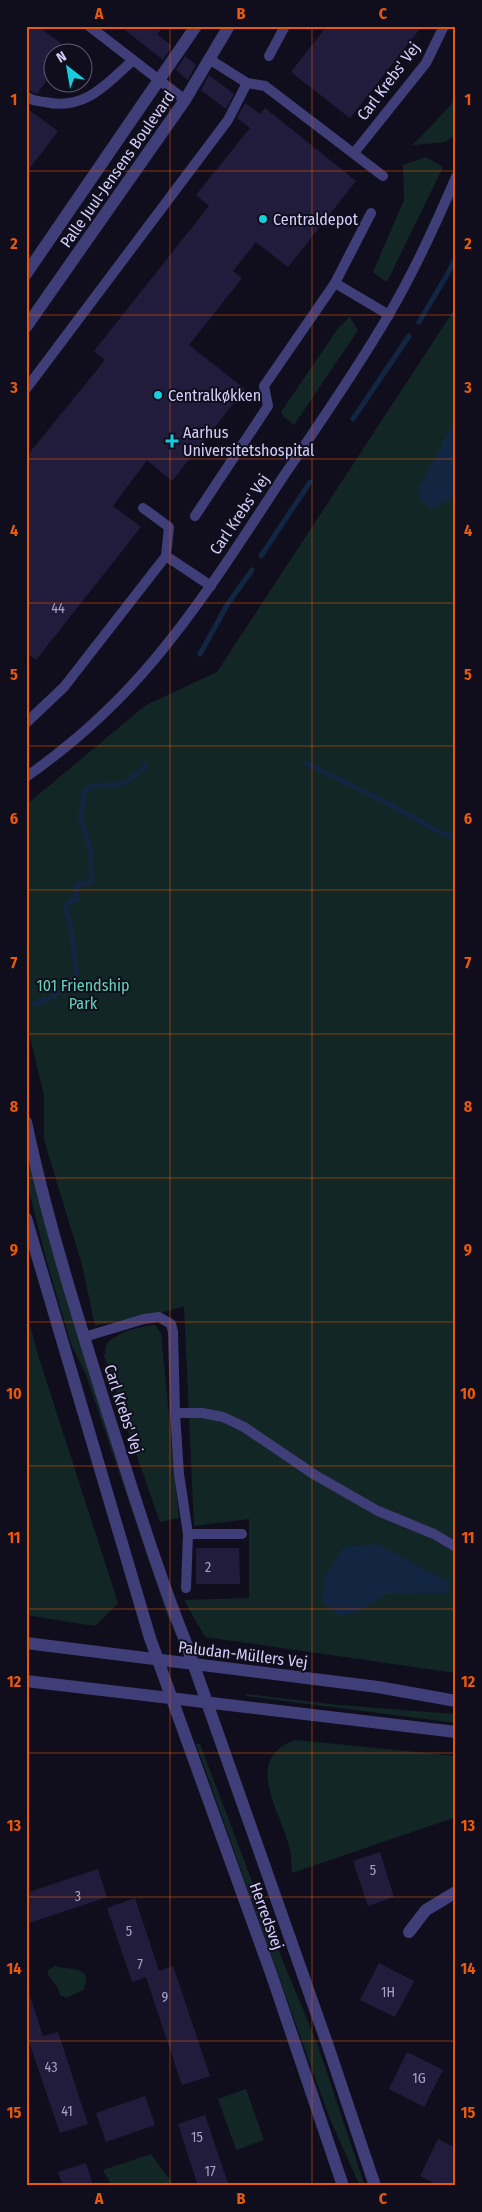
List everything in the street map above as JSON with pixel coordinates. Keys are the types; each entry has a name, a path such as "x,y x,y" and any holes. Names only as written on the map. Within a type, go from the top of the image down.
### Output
{"street":[{"name":"Palle Juul-Jensens Boulevard","path":"26,274 196,26"},
{"name":"Palle Juul-Jensens Boulevard","path":"26,327 185,100 230,26"},
{"name":"Carl Krebs' Vej","path":"26,1122 84,1337 170,1601 206,1702"},
{"path":"26,1218 157,1659"},
{"name":"Paludan-Müllers Vej","path":"26,1643 378,1687 456,1701"},
{"name":"Herredsvej","path":"157,1659 272,1976 343,2186"},
{"path":"26,1680 456,1732"},
{"name":"Herredsvej","path":"206,1702 329,2049 375,2186"},
{"path":"409,1932 426,1910 456,1892"}],"lane":[{"path":"89,26 185,100"},
{"path":"269,56 285,26"},
{"name":"Carl Krebs' Vej","path":"354,153 426,63 444,26"},
{"path":"209,59 247,83 265,86 383,176"},
{"path":"26,96 30,100 56,105 80,101 100,90 133,60"},
{"path":"26,389 228,120 247,83"},
{"name":"Carl Krebs' Vej","path":"26,777 75,738 113,704 155,659 211,586 357,367 389,315 428,240 456,177"},
{"path":"195,516 268,406 264,386 335,283 371,213"},
{"path":"335,283 389,315"},
{"path":"26,723 64,687 166,556 170,528 143,508"},
{"path":"166,556 211,586"},
{"path":"84,1337 144,1318 159,1317 171,1324 173,1332 174,1413 179,1474 188,1534 186,1588"},
{"path":"174,1413 202,1413 223,1417 244,1426 315,1475 378,1511 434,1534 456,1547"},
{"path":"188,1534 242,1534"}],"green space":[{"path":"456,87 456,135 445,142 413,145 451,105"},
{"path":"426,157 443,167 388,280 385,281 373,272 404,200 403,165"},
{"name":"101 Friendship Park","path":"456,307 456,1673 205,1637 184,1600 249,1598 249,1519 194,1526 184,1306 95,1326 82,1265 44,1140 44,1096 26,1020 26,805 146,705 217,672"},
{"path":"350,317 358,330 294,425 281,412 339,327"},
{"path":"26,1144 173,1625 169,1620 86,1375 71,1344 46,1259 26,1179"},
{"path":"26,1310 38,1355 118,1603 95,1626 26,1615"},
{"path":"155,1325 161,1333 179,1518 160,1522 104,1356 107,1343 118,1335 136,1328"},
{"path":"246,1694 339,1705 456,1714 456,1723 246,1696"},
{"path":"296,1740 456,1756 456,1817 292,1873 290,1849 273,1802 268,1772 271,1759 280,1748"},
{"path":"196,1744 200,1744 273,1937 318,2046 365,2186 360,2186 329,2117"},
{"path":"55,1966 83,1972 86,1976 86,1982 83,1990 66,1998 60,1995 58,1988 48,1975 48,1970"},
{"path":"246,2089 264,2140 236,2150 218,2099"},
{"path":"151,2154 174,2186 112,2186 103,2170"}],"water":[{"path":"456,418 456,485 451,499 431,509 420,498 418,490"},
{"path":"377,1544 451,1583 447,1593 386,1594 361,1611 339,1616 322,1601 324,1578 343,1547"}],"building":[{"path":"26,26 38,26 59,42 42,42 42,87 37,94 26,89"},
{"path":"120,26 164,26 157,34 172,46 163,60"},
{"path":"327,26 422,26 350,118 291,72"},
{"path":"185,56 196,65 188,80 176,70"},
{"path":"209,75 234,94 226,109 201,90"},
{"path":"245,103 260,114 265,108 356,181 288,267 256,242 233,271 242,278 189,345 245,389 172,481 147,460 113,506 141,527 36,660 26,653 26,457 105,360 94,351 209,206 196,195 250,128 237,118"},
{"path":"26,108 58,131 26,173"},
{"path":"196,1548 239,1548 240,1584 196,1584"},
{"path":"380,1852 394,1897 368,1906 353,1861"},
{"path":"98,1869 107,1897 26,1924 26,1893"},
{"path":"135,1898 159,1971 173,1966 210,2076 182,2085 146,1977 132,1982 107,1908"},
{"path":"379,1963 414,1981 395,2017 360,2000"},
{"path":"26,1993 29,1993 43,2036 58,2032 88,2124 60,2133 29,2042 26,2043"},
{"path":"407,2052 443,2070 424,2107 389,2089"},
{"path":"145,2096 155,2125 106,2142 96,2113"},
{"path":"205,2115 229,2186 198,2186 178,2124"},
{"path":"438,2139 456,2148 456,2186 440,2186 420,2176"},
{"path":"86,2163 93,2186 63,2186 58,2172"}],"waterway":[{"path":"419,322 456,257"},
{"path":"353,419 409,336"},
{"path":"261,556 310,482"},
{"path":"200,654 227,605 252,570"},
{"path":"306,763 387,803 445,835 456,835"},
{"path":"34,1004 58,993 77,974 70,922 65,907 71,901 77,899 76,887 81,883 89,884 92,879 91,854 80,815 84,804 83,793 92,786 119,785 124,783 146,765"}],"place":[{"name":"Centraldepot","path":"263,219"},
{"name":"Centralkøkken","path":"158,395"},
{"name":"Aarhus Universitetshospital","path":"172,441"}]}
